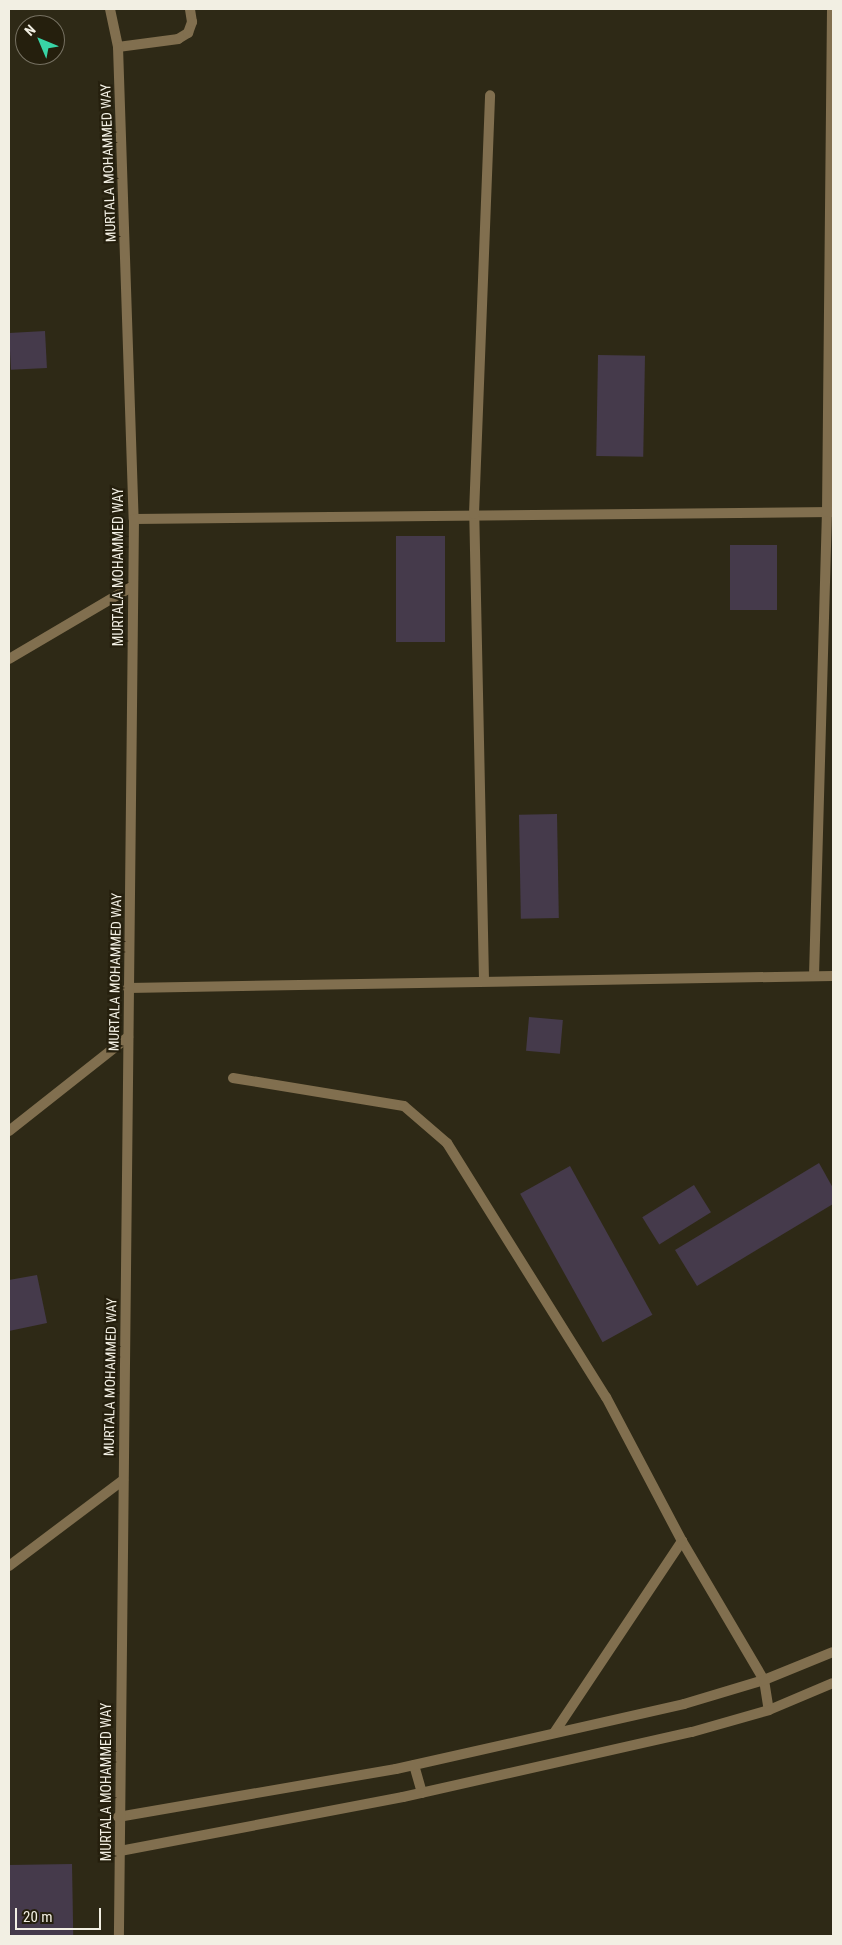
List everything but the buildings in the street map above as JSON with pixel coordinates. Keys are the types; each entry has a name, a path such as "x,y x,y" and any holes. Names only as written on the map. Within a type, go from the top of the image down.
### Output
{"street":[{"name":"MURTALA MOHAMMED WAY","path":"110,9 118,47 134,519 118,1817 120,1851 119,1936"},
{"path":"118,47 178,39 188,33 192,22 190,9"},
{"path":"814,976 830,512 832,9"},
{"path":"484,980 474,514 490,95"},
{"path":"134,519 474,514 830,512"},
{"path":"9,659 133,586"},
{"path":"128,988 484,980 833,976"},
{"path":"9,1131 128,1037"},
{"path":"232,1078 404,1106 447,1143 606,1397 682,1541 764,1680 769,1710"},
{"path":"9,1566 123,1480"},
{"path":"554,1733 682,1541"},
{"path":"118,1817 414,1765 684,1704 764,1680 833,1652"},
{"path":"120,1851 422,1793 692,1732 769,1710 833,1683"},
{"path":"414,1765 422,1793"}]}
